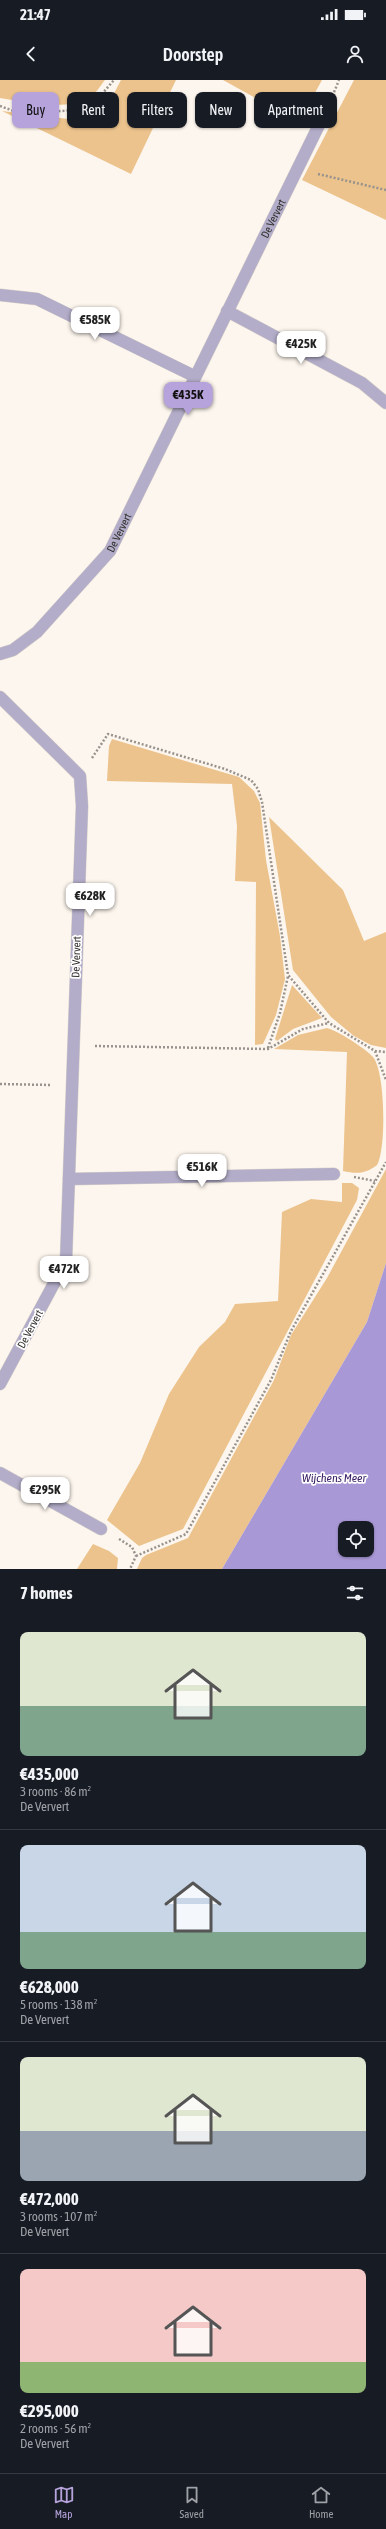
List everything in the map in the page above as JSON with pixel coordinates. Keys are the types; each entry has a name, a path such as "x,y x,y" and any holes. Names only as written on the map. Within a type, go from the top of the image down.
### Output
{"street":[{"name":"De Ververt","path":"0,654 13,650 37,632 110,551 194,376 227,312 316,128"},
{"path":"0,295 37,299 194,376"},
{"path":"227,312 362,383 386,403"},
{"path":"0,697 80,776"},
{"name":"De Ververt","path":"0,1384 66,1261 82,806 80,776"},
{"path":"70,1179 334,1174"},
{"path":"0,1472 101,1530"}],"path":[{"path":"0,106 22,114 74,110 96,101 114,80"},
{"path":"333,92 339,80"},
{"path":"296,168 386,190"},
{"path":"80,776 108,734 225,769 250,780 258,789 262,802 288,976 280,1013 268,1048"},
{"path":"288,976 329,1023 375,1051 386,1052"},
{"path":"73,1046 268,1048 303,1030 329,1023"},
{"path":"375,1051 386,1080"},
{"path":"0,1084 72,1085"},
{"path":"130,1569 136,1556 186,1534 271,1380 290,1331 386,1162"},
{"path":"101,1530 132,1547 136,1556"}],"shaded area":[{"path":"0,80 105,80 96,92 67,92 67,104 59,105 59,92 12,92 12,100 0,98"},
{"path":"121,80 176,80 170,92 127,92 127,128 153,128 131,174 37,128 59,128 59,118 67,119 67,128 119,128 119,92 115,92"},
{"path":"223,80 322,80 315,92 254,92 254,97"},
{"path":"354,80 386,80 386,220 302,180 329,128 337,128 337,113"},
{"path":"2,111 12,112 12,116"},
{"path":"112,739 239,777 254,791 260,803 266,860 280,936 285,979 276,1015 263,1044 255,1045 256,882 235,881 237,826 232,784 107,781 109,746"},
{"path":"269,817 343,890 364,941 386,932 386,1048 371,1045 354,1036 331,1017 293,970"},
{"path":"292,985 322,1018 293,1029 277,1041 275,1039"},
{"path":"327,1028 344,1036 364,1049 373,1057 377,1066 382,1095 382,1144 377,1165 365,1172 352,1173 343,1171 347,1052 274,1049 298,1035"},
{"path":"386,1169 386,1263 367,1322 222,1569 137,1569 142,1558 146,1555 188,1538 274,1380 291,1335 327,1278"},
{"path":"342,1183 352,1183 359,1188 357,1200 183,1529 139,1546 107,1520 140,1463 169,1394 199,1347 225,1322 235,1304 278,1301 282,1212 311,1199 342,1202"},
{"path":"93,1544 109,1551 118,1558 117,1569 77,1569"}],"water":[{"name":"Wijchens Meer","path":"386,1263 386,1569 222,1569 367,1322"}]}
